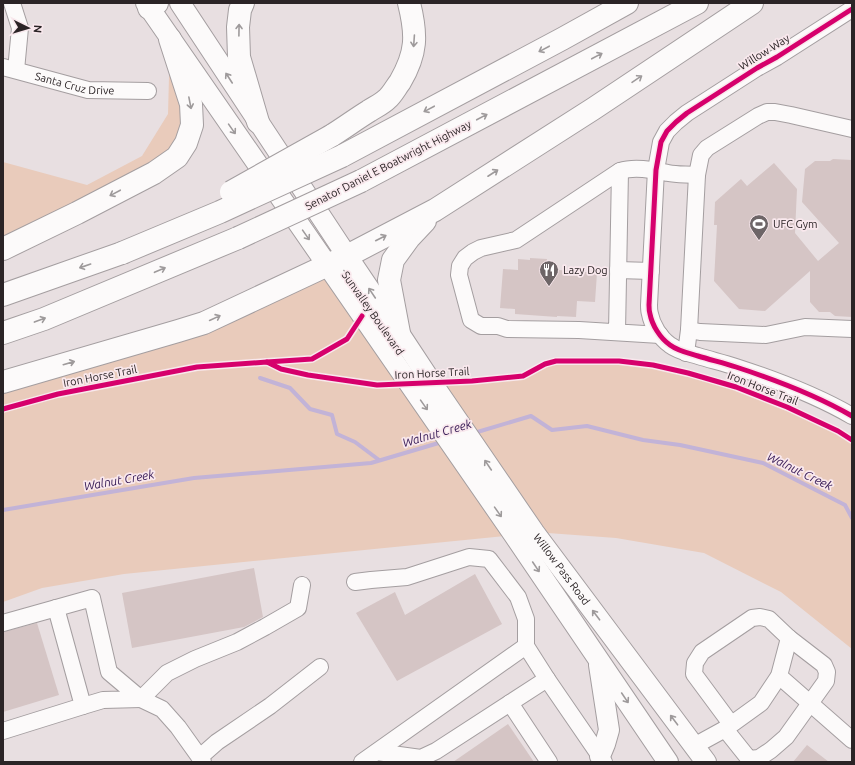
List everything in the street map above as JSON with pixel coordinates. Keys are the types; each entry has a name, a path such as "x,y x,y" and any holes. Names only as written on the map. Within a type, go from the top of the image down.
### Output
{"highway":[{"path":"243,3 240,10 238,27 239,57 258,122"},
{"path":"122,253 331,136 388,98 406,71 414,46 413,19 409,3"},
{"path":"3,296 122,253 220,212 342,156 627,3"},
{"name":"Senator Daniel E Boatwright Highway","path":"3,333 44,319 238,238 361,181 697,3"},
{"path":"3,382 204,323 346,256 435,210 593,109 752,3"},
{"path":"3,249 154,173 177,157 186,143 192,125 191,104 170,39"},
{"path":"399,333 389,280 393,260 409,238 435,210"}],"main road":[{"name":"Sunvalley Boulevard","path":"180,3 424,372"},
{"name":"Sunvalley Boulevard","path":"150,5 170,39 402,373"},
{"name":"Willow Pass Road","path":"424,372 534,532 706,762"},
{"name":"Willow Pass Road","path":"402,373 668,762"},
{"path":"598,659 609,730 602,759"}],"street":[{"path":"9,68 20,28 12,3"},
{"name":"Willow Way","path":"660,335 653,325 650,314 651,271 656,170 661,142 667,131 687,113 852,9"},
{"name":"Santa Cruz Drive","path":"9,68 88,90 148,91"},
{"path":"686,353 689,330 697,175 702,155 707,148 758,116 767,112 791,115 852,129"},
{"path":"617,332 620,170"},
{"path":"697,175 669,174 656,170 620,170 516,240 481,248 473,252 465,258 460,266 459,275 471,320 481,326 498,326 507,329 617,332 660,335 669,344 686,353 773,379 809,394 852,416"},
{"path":"618,270 651,271"},
{"path":"689,330 700,332 766,335 805,327 852,329"},
{"path":"355,582 407,577 469,556 489,559 518,598 526,619 526,646 602,759"},
{"path":"3,731 103,700 141,699 167,673 195,659 237,642 298,608 302,585"},
{"path":"3,623 92,598 109,672 141,699 162,709 178,726 202,760 217,742 270,706 320,667"},
{"path":"56,608 83,706"},
{"path":"760,617 769,619 789,638 824,665 827,672 826,681 786,737 759,758 749,759 694,674 696,663 702,652 752,618 760,617"},
{"path":"694,746 728,727 761,703 779,676 789,638"},
{"path":"362,762 526,646"},
{"path":"779,676 852,740"},
{"path":"377,752 421,758 436,751 547,679"},
{"path":"510,703 549,762"}],"shaded area":[{"path":"170,39 186,143 3,249 3,162 87,185 142,156 168,114"},
{"path":"327,265 514,535 124,574 42,588 3,602 3,382 178,331"},
{"path":"556,361 620,361 657,366 694,374 729,385 787,407 820,422 852,440 852,649 781,592 704,553 616,538 534,532 432,383 522,376 545,364"}],"building":[{"name":"UFC Gym","path":"833,159 852,160 852,317 835,316 830,312 819,312 810,302 810,271 765,311 739,309 714,281 717,225 714,225 715,202 741,179 747,186 774,163 797,189 795,233 818,261 839,243 802,202 805,169 815,161 830,161"},
{"name":"Lazy Dog","path":"530,258 547,259 546,269 597,273 595,302 577,301 576,317 515,314 515,309 500,308 503,269 518,270 518,259 530,260"},
{"path":"254,568 263,617 244,627 132,648 122,593"},
{"path":"475,574 502,624 397,681 356,613 395,592 405,615"},
{"path":"37,623 59,695 3,712 3,632"},
{"path":"508,724 534,762 453,762"},
{"path":"807,745 829,762 793,762"}],"waterway":[{"path":"260,378 290,388 310,409 332,415 337,434 355,442 379,460"},
{"name":"Walnut Creek","path":"474,433 531,416 552,430 587,426 643,440 680,445 763,463 845,505 852,518"},
{"name":"Walnut Creek","path":"3,510 194,478 371,463 442,442"}],"cycle path":[{"name":"Iron Horse Trail","path":"852,9 687,113 667,131 661,142 656,170 649,305 649,311 655,327 663,339 673,347 683,352 751,372 781,383 824,401 852,416"},
{"path":"267,362 312,359 347,339 362,316"},
{"name":"Iron Horse Trail","path":"3,409 58,394 197,367 267,362 281,369 308,375 377,385 472,381 523,376 545,364 556,361 619,361 653,365 688,373 736,387 787,407 838,431 852,440"}],"place":[{"name":"UFC Gym","path":"759,241"},
{"name":"Lazy Dog","path":"549,287"}]}
